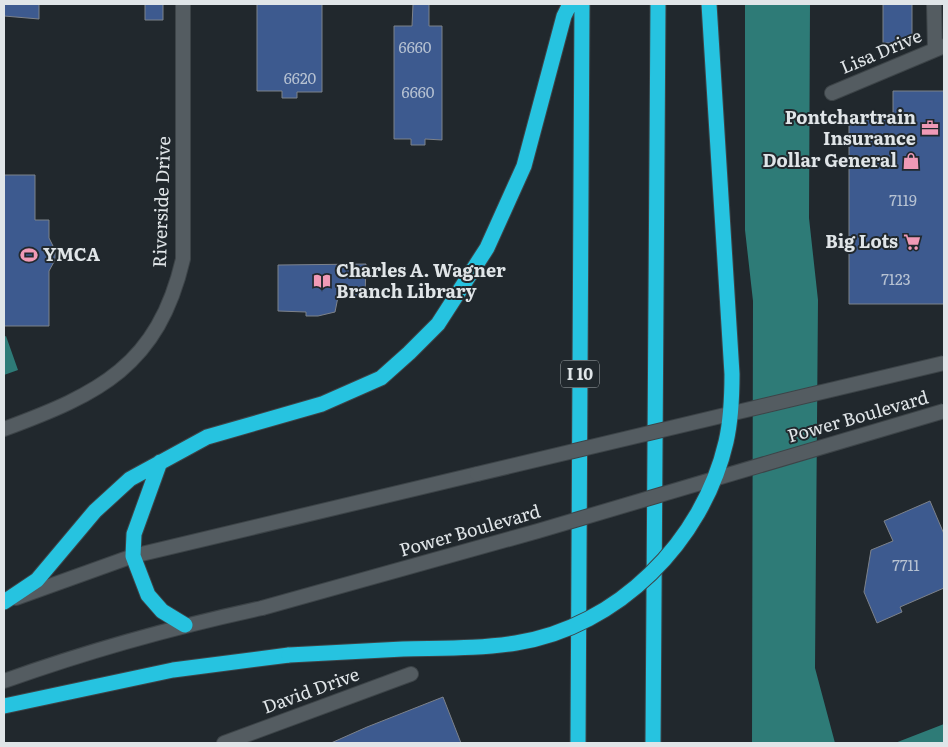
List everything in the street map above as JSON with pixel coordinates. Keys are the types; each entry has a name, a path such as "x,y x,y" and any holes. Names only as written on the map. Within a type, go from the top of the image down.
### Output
{"highway":[{"path":"4,602 37,580 95,511 130,479 207,438 322,404 380,378 438,324 487,248 524,166 564,16 570,4"},
{"name":"I 10","path":"578,743 582,4"},
{"path":"653,743 658,4"},
{"path":"4,706 173,670 289,655 467,648 517,643 561,632 600,613 637,587 661,564 683,536 703,504 726,442 732,400 732,374 709,4"},
{"path":"160,462 134,534 133,556 148,594 162,611 185,624"}],"main road":[{"name":"Riverside Drive","path":"4,429 94,390 137,357 157,329 170,301 177,284 183,259 183,4"},
{"path":"934,4 940,48"},
{"name":"Lisa Drive","path":"832,93 940,48"},
{"name":"Power Boulevard","path":"4,602 133,556 944,363"},
{"name":"Power Boulevard","path":"4,681 79,654 185,624 262,608 538,531 944,411"},
{"name":"David Drive","path":"224,743 411,674"}],"shaded area":[{"path":"745,4 810,4 809,218 818,300 815,668 835,743 752,743 753,301 745,230"},
{"path":"6,336 18,370 4,375 4,337"},
{"path":"944,724 944,743 895,743"}],"building":[{"path":"4,4 39,4 39,19 4,16"},
{"path":"145,4 163,4 163,20 145,20"},
{"path":"257,4 322,4 322,92 297,92 297,98 282,98 282,91 257,91"},
{"path":"413,4 429,4 429,26 442,26 442,140 425,139 425,145 411,145 411,139 394,139 394,26 412,26"},
{"path":"883,4 912,4 912,43 883,43"},
{"path":"893,91 944,91 944,304 849,304 849,117 893,117"},
{"name":"YMCA","path":"4,175 35,175 35,220 49,220 49,238 55,250 55,260 49,271 49,326 4,326"},
{"name":"Charles A. Wagner Branch Library","path":"366,264 365,297 338,297 335,312 318,316 306,316 306,312 278,311 278,265"},
{"path":"930,501 944,534 944,588 900,607 902,612 877,623 864,592 871,550 893,541 884,521"},
{"path":"443,697 461,743 331,743 367,727"}],"place":[{"name":"Pontchartrain Insurance","path":"930,128"},
{"name":"Dollar General","path":"911,161"},
{"name":"Big Lots","path":"912,242"},
{"name":"YMCA","path":"29,255"},
{"name":"Charles A. Wagner Branch Library","path":"322,281"}]}
